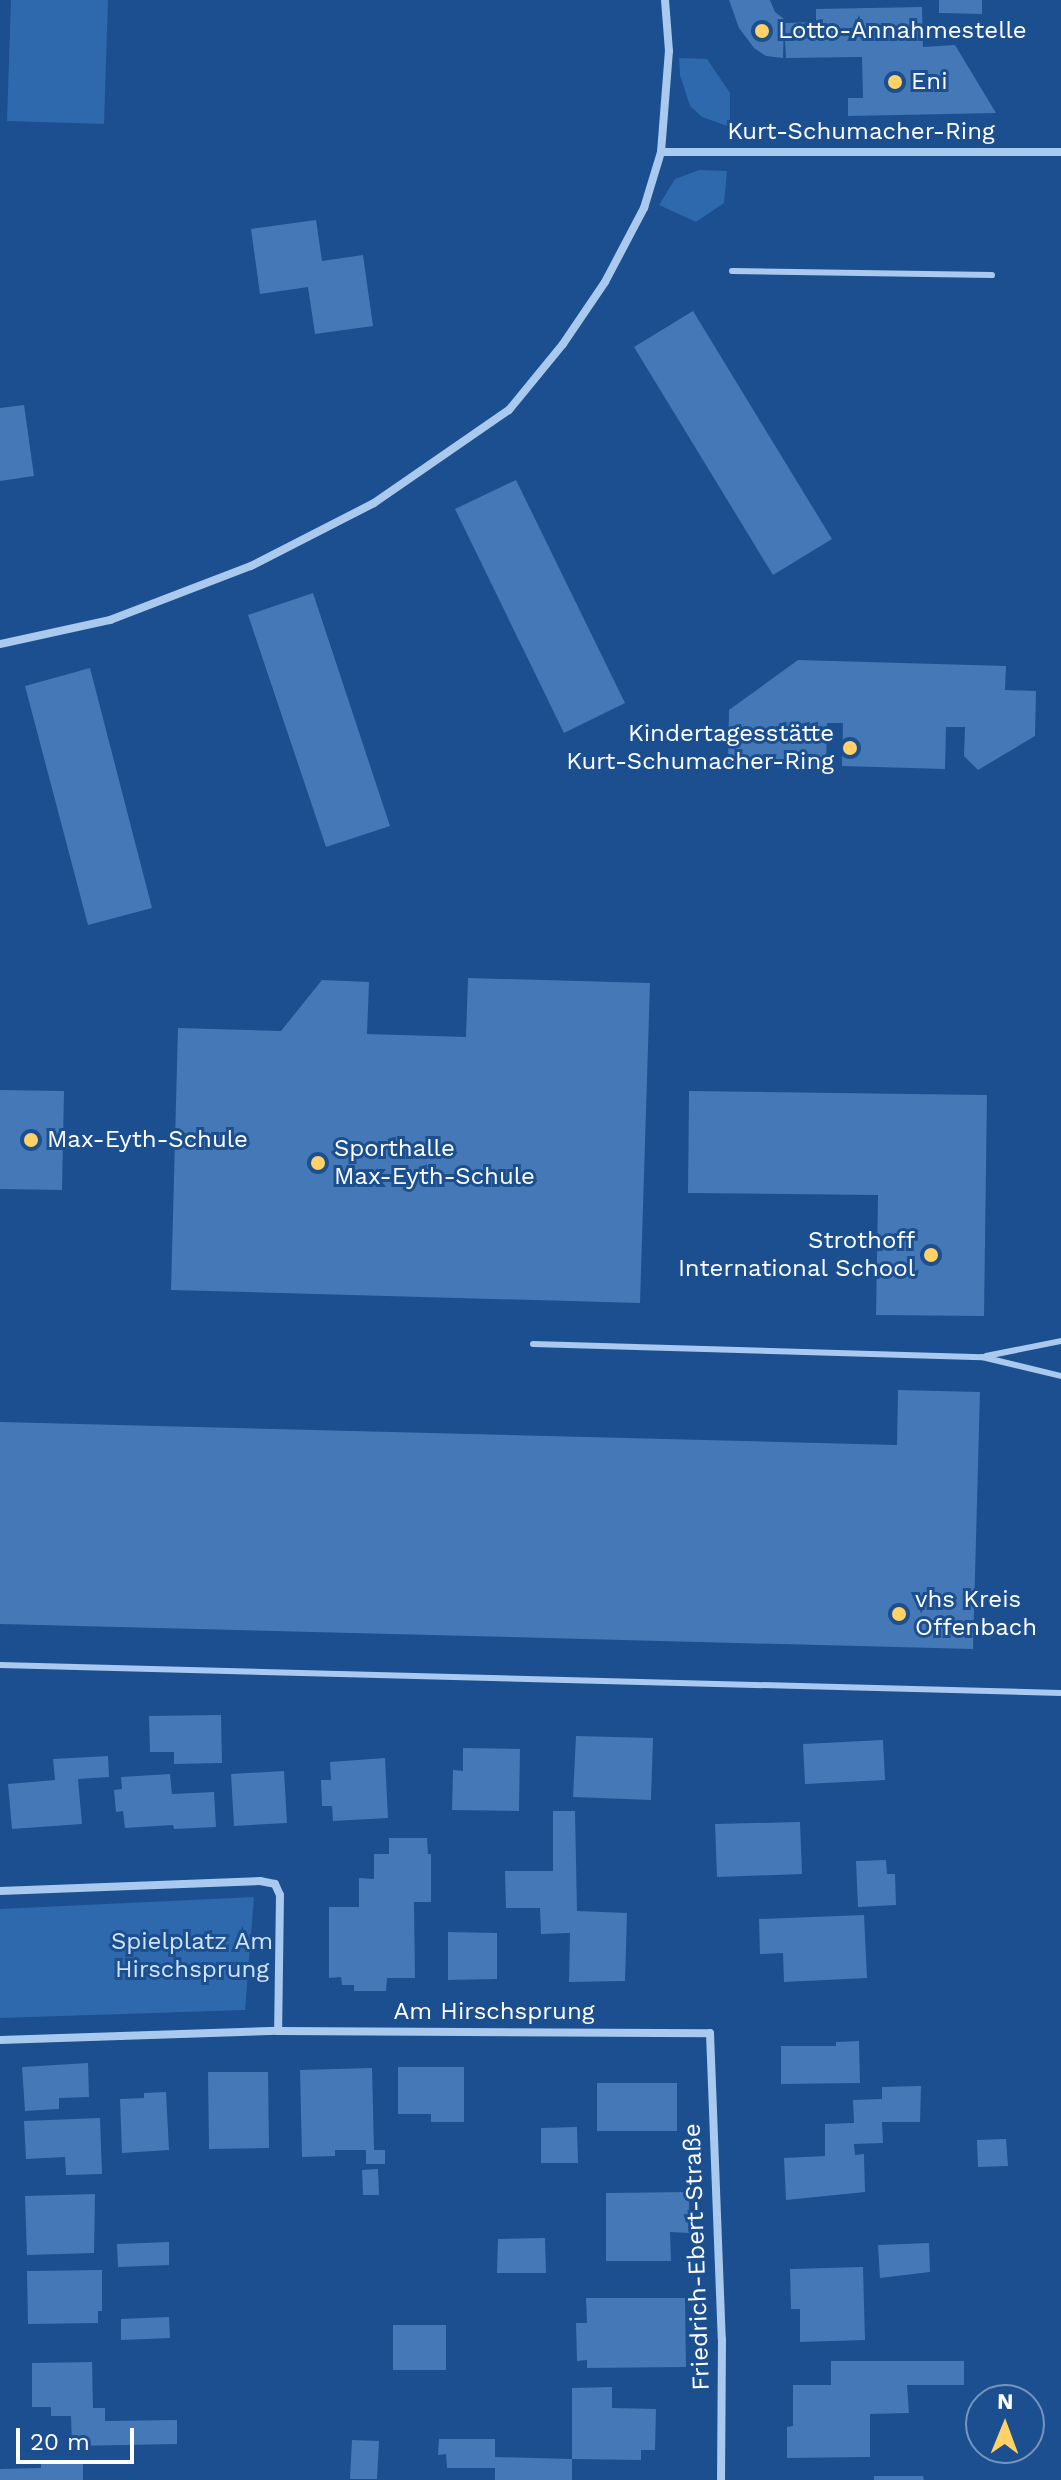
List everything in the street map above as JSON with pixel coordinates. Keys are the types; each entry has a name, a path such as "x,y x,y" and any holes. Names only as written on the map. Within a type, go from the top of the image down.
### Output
{"street":[{"path":"0,644 110,620 251,566 374,503 503,415 563,344 605,282 644,208 661,152 669,51 665,0"},
{"name":"Kurt-Schumacher-Ring","path":"661,152 1061,152"},
{"path":"0,1891 260,1881 275,1884 280,1895 278,2031"},
{"name":"Am Hirschsprung","path":"0,2040 278,2031 710,2033"},
{"name":"Friedrich-Ebert-Straße","path":"710,2033 722,2339 721,2480"}],"lane":[{"path":"732,271 992,275"},
{"path":"982,1357 1061,1341"},
{"path":"533,1344 982,1357 1061,1376"},
{"path":"0,1665 1061,1693"}],"green space":[{"path":"11,0 108,0 104,124 7,121"},
{"path":"679,58 707,59 730,93 730,127 702,117 690,106 680,75"},
{"path":"699,170 727,171 724,203 696,222 659,205 675,179"},
{"name":"Spielplatz Am Hirschsprung","path":"254,1897 245,2010 0,2018 0,1909"}],"building":[{"name":"Lotto-Annahmestelle","path":"729,0 770,0 775,12 784,19 783,58 766,56 754,48 739,28"},
{"path":"939,0 982,0 982,14 939,13"},
{"path":"922,7 923,47 955,45 996,113 848,116 848,98 863,98 862,57 786,58 784,23 816,22 816,9"},
{"path":"316,220 322,261 363,255 373,326 315,334 308,287 260,294 251,229"},
{"path":"693,311 832,539 773,575 634,347"},
{"path":"24,405 34,476 0,481 0,408"},
{"path":"516,480 625,703 564,733 455,509"},
{"path":"313,593 390,826 326,847 248,615"},
{"path":"798,660 1006,666 1005,690 1036,691 1035,736 978,770 964,756 965,727 946,727 945,769 842,766 843,723 827,723 826,769 728,765 729,710"},
{"path":"90,668 152,908 88,925 25,686"},
{"path":"468,978 650,983 640,1303 171,1290 178,1028 281,1031 322,980 369,982 367,1034 466,1037"},
{"name":"Max-Eyth-Schule","path":"0,1090 64,1091 62,1190 0,1189"},
{"name":"Strothoff International School","path":"689,1091 987,1095 984,1316 876,1315 878,1195 688,1193"},
{"path":"898,1390 980,1392 973,1649 0,1624 0,1422 897,1445"},
{"path":"221,1715 222,1763 174,1764 174,1752 150,1752 149,1716"},
{"path":"576,1736 653,1738 651,1800 573,1797"},
{"path":"883,1740 885,1780 805,1784 803,1744"},
{"path":"463,1748 520,1749 519,1811 452,1810 453,1770 463,1771"},
{"path":"108,1756 109,1777 78,1779 82,1824 12,1829 8,1784 55,1780 53,1759"},
{"path":"385,1758 388,1818 333,1821 332,1806 322,1806 321,1780 331,1780 330,1762"},
{"path":"284,1771 287,1823 234,1826 231,1774"},
{"path":"170,1774 172,1794 214,1792 216,1827 174,1829 173,1825 125,1828 123,1811 116,1812 114,1790 122,1789 121,1777"},
{"path":"553,1811 575,1811 577,1911 627,1913 625,1981 569,1982 570,1933 541,1934 540,1908 506,1908 505,1871 553,1871"},
{"path":"800,1822 802,1874 717,1877 715,1824"},
{"path":"389,1838 427,1838 428,1854 431,1854 431,1902 414,1902 415,1978 387,1978 386,1991 354,1991 354,1985 342,1985 341,1977 329,1978 329,1907 359,1907 359,1878 374,1879 374,1854 389,1854"},
{"path":"886,1860 887,1874 895,1874 896,1905 858,1907 856,1861"},
{"path":"864,1915 867,1978 784,1982 783,1953 760,1954 759,1919"},
{"path":"448,1932 497,1933 497,1979 448,1980"},
{"path":"859,2041 860,2083 781,2084 781,2046 836,2046 836,2042"},
{"path":"88,2063 89,2097 59,2098 59,2109 25,2111 22,2067"},
{"path":"398,2067 464,2067 464,2122 431,2122 431,2114 398,2114"},
{"path":"372,2068 374,2150 385,2150 385,2164 366,2164 366,2150 335,2150 335,2156 302,2157 300,2070"},
{"path":"208,2072 268,2072 269,2148 209,2149"},
{"path":"597,2083 677,2083 677,2131 597,2131"},
{"path":"921,2086 920,2122 882,2122 883,2143 854,2144 855,2155 864,2154 865,2192 786,2200 784,2158 825,2156 825,2124 854,2123 853,2100 882,2099 882,2087"},
{"path":"166,2092 169,2150 122,2153 120,2099 144,2098 144,2093"},
{"path":"100,2118 102,2174 66,2175 65,2157 26,2159 24,2121"},
{"path":"577,2127 578,2163 541,2163 541,2128"},
{"path":"1006,2139 1008,2166 978,2167 977,2140"},
{"path":"378,2169 379,2195 363,2195 362,2170"},
{"path":"689,2192 689,2233 670,2232 671,2261 606,2261 606,2193"},
{"path":"95,2194 94,2253 27,2255 25,2196"},
{"path":"545,2238 546,2273 497,2273 498,2239"},
{"path":"169,2242 169,2265 118,2267 117,2244"},
{"path":"929,2243 930,2272 880,2278 878,2245"},
{"path":"863,2267 865,2340 800,2342 800,2309 791,2309 790,2269"},
{"path":"102,2270 102,2311 98,2311 98,2323 28,2324 27,2271"},
{"path":"586,2298 685,2298 686,2367 587,2368 587,2360 577,2361 576,2323 587,2323"},
{"path":"169,2317 170,2338 121,2340 121,2319"},
{"path":"393,2325 446,2325 446,2370 393,2370"},
{"path":"831,2361 964,2361 964,2385 907,2385 909,2413 870,2414 870,2457 787,2458 787,2427 793,2426 793,2385 831,2385"},
{"path":"92,2362 93,2408 105,2408 105,2421 177,2420 177,2444 72,2446 71,2416 51,2416 51,2407 32,2407 32,2363"},
{"path":"612,2387 612,2408 656,2409 655,2450 641,2450 641,2460 572,2459 572,2388"},
{"path":"439,2439 495,2439 495,2457 572,2459 572,2480 495,2480 495,2468 447,2468 446,2454 438,2455"},
{"path":"352,2440 379,2441 377,2479 350,2479"},
{"path":"41,2464 83,2464 83,2480 0,2480 0,2469 41,2468"},
{"path":"874,2476 923,2476 924,2480 874,2480"}],"place":[{"name":"Lotto-Annahmestelle","path":"762,31"},
{"name":"Eni","path":"895,82"},
{"name":"Kindertagesstätte Kurt-Schumacher-Ring","path":"850,748"},
{"name":"Max-Eyth-Schule","path":"31,1140"},
{"name":"Sporthalle Max-Eyth-Schule","path":"318,1163"},
{"name":"Strothoff International School","path":"931,1255"},
{"name":"vhs Kreis Offenbach","path":"899,1614"}]}
